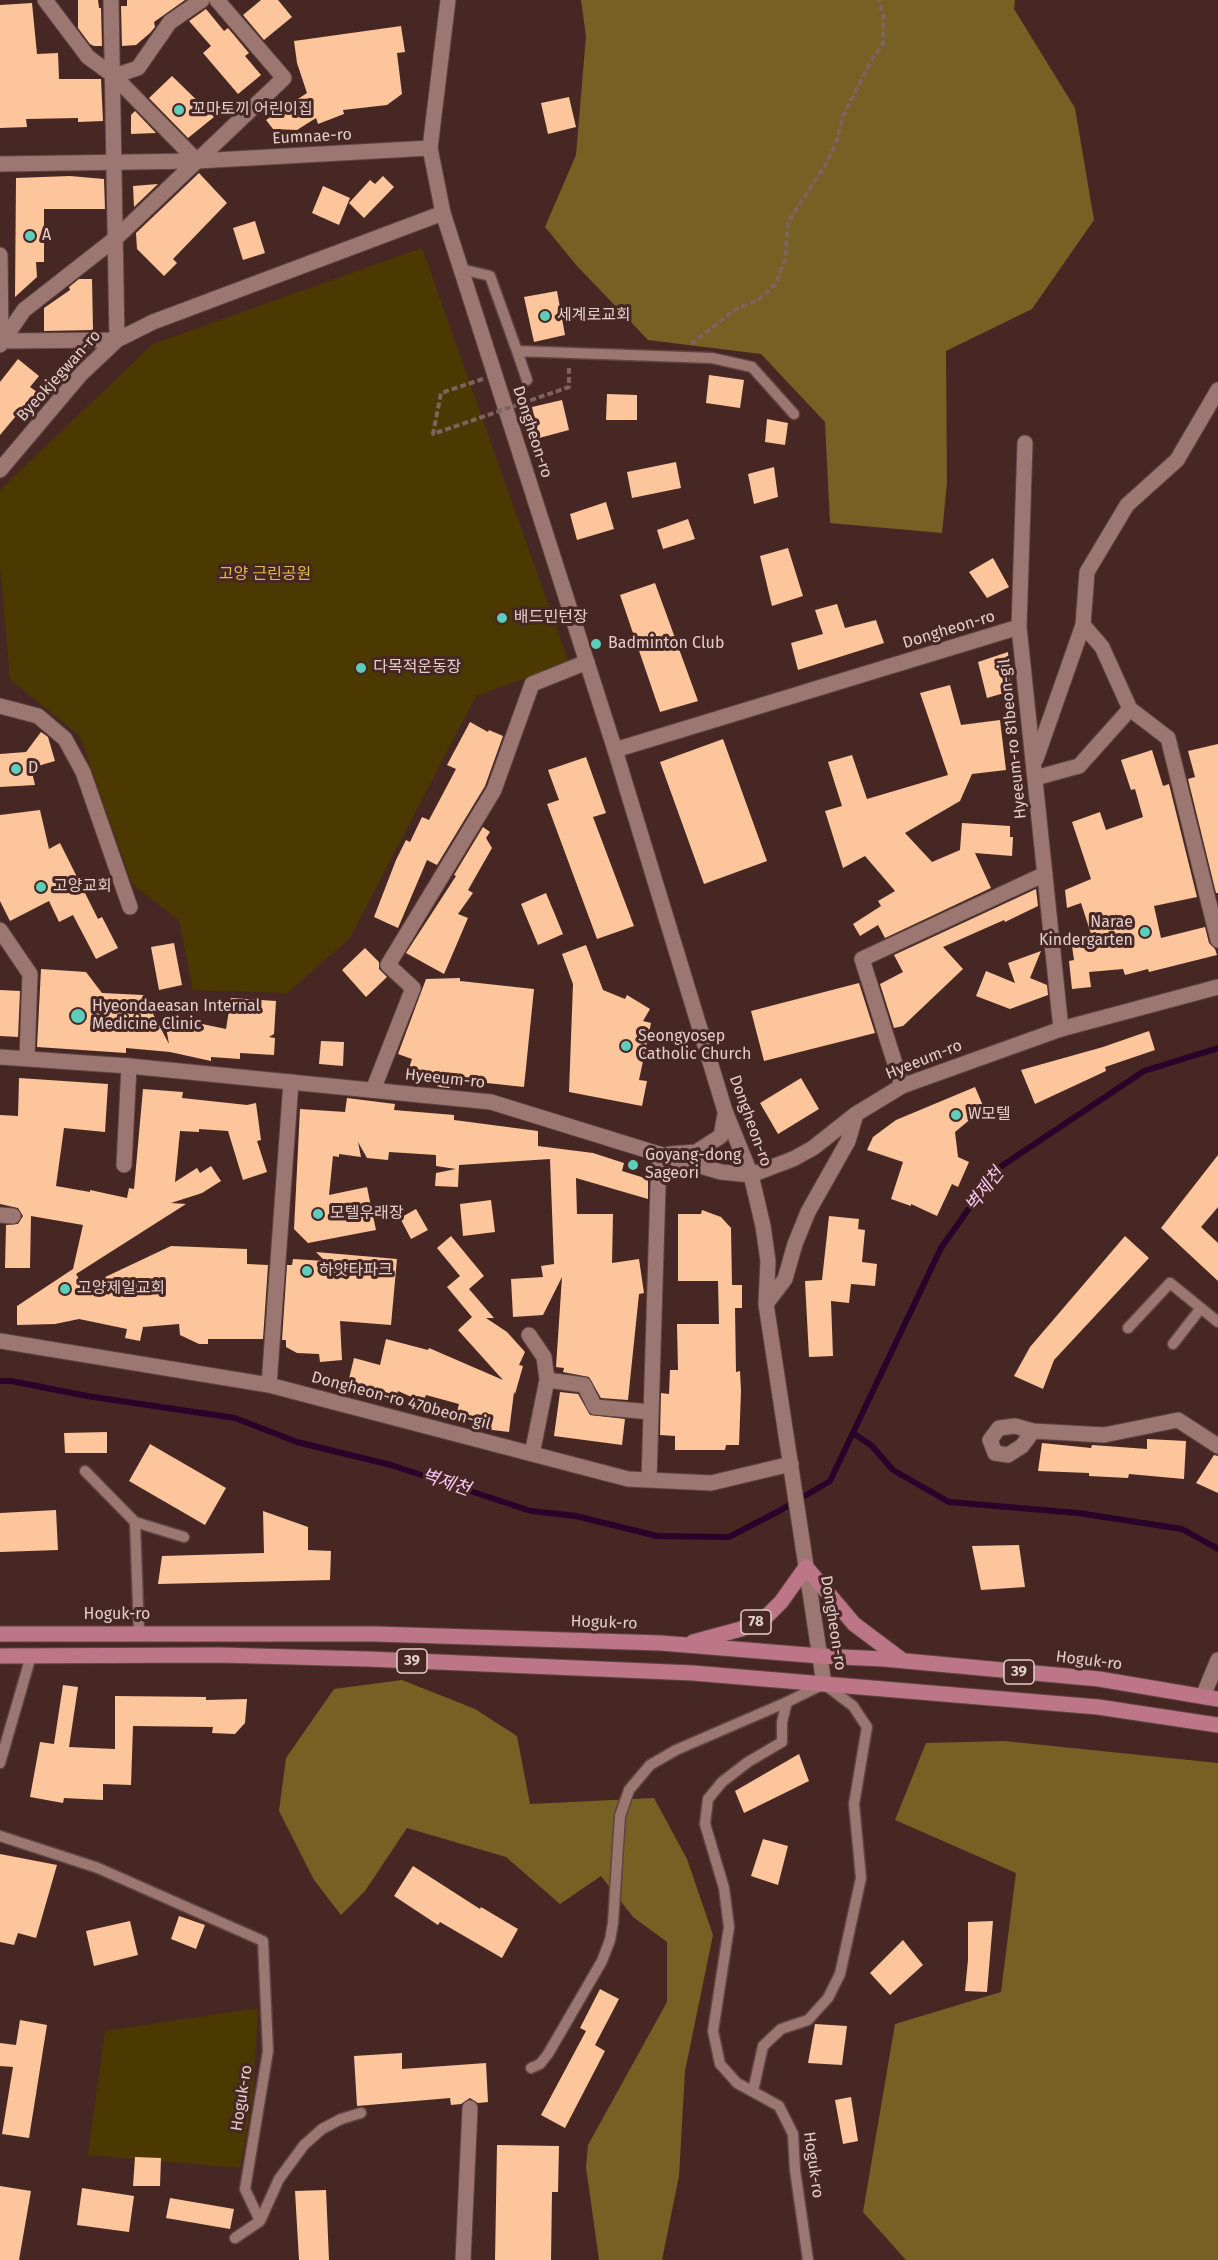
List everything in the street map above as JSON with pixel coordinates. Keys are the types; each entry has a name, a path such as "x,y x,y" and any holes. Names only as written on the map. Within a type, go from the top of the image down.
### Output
{"main road":[{"name":"78","path":"684,1644 741,1629 766,1617 781,1602 806,1567"},
{"path":"806,1567 854,1624 902,1660"},
{"name":"Hoguk-ro","path":"0,1634 376,1634 684,1644 820,1656 902,1660 1099,1679 1210,1698"},
{"name":"39","path":"0,1656 219,1655 693,1673 1098,1707 1218,1725"}],"street":[{"path":"45,0 88,57 114,76 197,161"},
{"path":"111,0 117,340 153,322 443,213"},
{"path":"114,76 138,68 170,22 202,0"},
{"path":"0,342 24,310 116,238 284,78 217,0"},
{"name":"Dongheon-ro","path":"448,0 430,148 443,213 615,750 725,1111 751,1175 763,1226 768,1261 766,1304 824,1684"},
{"name":"Eumnae-ro","path":"0,164 197,161 430,148"},
{"path":"0,255 0,342"},
{"name":"Byeokjegwan-ro","path":"0,342 117,340"},
{"name":"Byeokjegwan-ro","path":"0,470 81,374 117,340"},
{"path":"1130,709 1078,766 1034,771 1083,625 1087,572 1127,505 1177,460 1218,390"},
{"name":"Hyeeum-ro 81beon-gil","path":"1025,444 1019,627 1061,1029"},
{"path":"1083,625 1102,647 1130,709 1168,738 1218,940"},
{"name":"Dongheon-ro","path":"615,750 1019,627"},
{"path":"374,1090 413,988 388,965 494,790 532,684 587,662"},
{"path":"0,706 39,716 65,739 83,772 130,907"},
{"path":"902,1086 862,959 1045,874"},
{"path":"0,930 30,974 27,1058"},
{"name":"Hyeeum-ro","path":"0,1057 129,1066 491,1102 721,1172 751,1175 793,1159 813,1148 856,1114 902,1086 1061,1029 1218,987"},
{"path":"124,1166 129,1066"},
{"path":"269,1385 291,1082"},
{"path":"649,1480 659,1154 696,1152 721,1136 725,1111"},
{"path":"766,1304 785,1279 795,1244 808,1212 848,1141 856,1114"},
{"path":"529,1335 544,1357 547,1380 532,1454"},
{"name":"Dongheon-ro 470beon-gil","path":"0,1341 269,1385 628,1479 711,1483 790,1464"},
{"path":"547,1380 584,1385 595,1407 651,1413"},
{"path":"1033,1431 1104,1435 1178,1420 1218,1446"},
{"name":"Hoguk-ro","path":"1210,1698 1218,1660"},
{"path":"463,2260 470,2108"}],"lane":[{"path":"461,269 490,276 527,380"},
{"path":"517,351 712,358 752,367 794,414"},
{"path":"1128,1328 1170,1283 1218,1323"},
{"path":"1173,1344 1201,1308"},
{"path":"85,1471 135,1522 184,1537"},
{"path":"135,1522 139,1633"},
{"path":"0,1763 31,1656"},
{"path":"531,2068 540,2064 548,2055 602,1961 610,1940 620,1816 629,1790 650,1765 676,1750 824,1684 853,1706 867,1727 854,1804 861,1878 840,1974 828,1998 808,2020 781,2029 763,2046 753,2091"},
{"name":"Hoguk-ro","path":"787,1702 782,1722 782,1742 748,1762 722,1782 708,1799 705,1824 724,1888 729,1927 713,2031 720,2064 737,2083 779,2106 793,2134 795,2170 808,2260"},
{"name":"Hoguk-ro","path":"0,1836 98,1868 263,1941 268,2051 245,2189 260,2221"},
{"path":"235,2238 260,2221 279,2179 304,2145 322,2129 340,2119 361,2114"}],"path":[{"path":"679,358 690,345 736,309 758,300 776,284 785,259 788,222 826,165 837,140 843,116 871,61 883,44 883,15 879,0"},
{"path":"483,379 441,393 433,434 569,387 569,366"}],"green space":[{"name":"고양 근린공원","path":"422,248 569,663 476,696 350,938 287,993 193,990 179,920 132,884 80,736 10,679 0,565 0,490 153,344"},
{"path":"258,2008 253,2096 240,2168 88,2155 105,2031"}],"shaded area":[{"path":"581,0 1015,0 1014,9 1075,108 1094,220 1032,309 946,351 947,483 942,533 830,523 825,422 761,354 648,340 577,266 545,227 576,155 586,36"},
{"path":"402,1680 475,1709 517,1736 530,1804 654,1798 687,1859 713,1935 685,2071 679,2176 662,2260 599,2260 586,2167 588,2145 667,2002 667,1942 633,1917 601,1876 560,1904 506,1857 407,1828 365,1891 341,1915 314,1880 279,1811 286,1758 334,1689"},
{"path":"1004,1741 1218,1763 1218,2260 906,2260 863,2212 895,2024 1001,1992 1016,1873 895,1820 926,1743"}],"building":[{"path":"78,0 98,0 99,8 101,8 102,46 90,44 78,28"},
{"path":"127,0 185,0 154,22 155,27 136,45 122,46 121,6 127,6"},
{"path":"261,0 278,0 292,17 264,40 243,15"},
{"path":"32,3 37,54 58,53 59,79 101,79 103,121 78,122 78,118 26,119 27,127 0,128 0,5"},
{"path":"206,9 224,31 228,28 249,53 245,56 261,75 238,94 203,53 211,46 189,21"},
{"path":"401,26 405,52 397,53 402,94 387,105 343,110 344,114 318,124 316,118 297,130 273,129 266,120 307,93 297,63 294,41"},
{"name":"꼬마토끼 어린이집","path":"172,76 214,117 188,138 149,98"},
{"path":"569,97 576,127 548,134 541,103"},
{"path":"135,111 156,133 131,134 131,115"},
{"path":"199,173 227,203 173,259 177,263 164,276 137,249 136,233"},
{"name":"A","path":"70,176 104,179 105,209 44,209 44,262 36,262 37,277 15,297 16,178"},
{"path":"383,176 394,187 364,218 349,203 370,180 375,184"},
{"path":"158,184 134,207 133,186"},
{"path":"323,186 350,198 339,225 312,213"},
{"path":"255,221 265,253 243,260 233,228"},
{"path":"79,279 92,279 93,330 44,331 44,308 70,290 69,287"},
{"name":"세계로교회","path":"557,291 565,335 534,342 524,297"},
{"path":"18,359 39,376 30,387 40,394 25,414 21,410 0,435 0,382"},
{"path":"709,375 744,380 740,408 706,403"},
{"path":"607,394 637,395 637,420 606,420"},
{"path":"562,400 569,430 539,438 532,407"},
{"path":"767,419 788,423 785,445 765,442"},
{"path":"676,462 681,488 632,498 627,472"},
{"path":"774,467 778,497 754,504 748,474"},
{"path":"606,502 614,529 577,540 570,514"},
{"path":"688,519 695,539 663,549 657,530"},
{"path":"788,548 803,596 772,606 760,556"},
{"path":"993,558 1009,587 987,598 969,572"},
{"path":"655,583 698,701 660,712 620,595"},
{"path":"837,604 845,628 876,620 884,643 798,670 791,643 823,634 815,610"},
{"path":"1008,652 1011,691 987,698 978,662"},
{"path":"950,685 961,725 1000,720 1006,770 972,774 960,801 905,833 932,862 960,850 962,823 1010,826 1010,837 1013,837 1012,856 975,853 991,888 885,938 878,925 860,936 853,924 881,906 878,901 895,891 865,856 843,868 825,811 842,806 828,762 852,755 867,799 948,775 920,693"},
{"path":"470,722 488,732 489,730 503,736 485,786 437,865 427,860 398,928 374,917 406,840 410,842 422,817 429,820 456,769 447,765"},
{"name":"D","path":"41,732 48,737 55,761 31,768 35,785 0,787 0,754 26,752"},
{"path":"723,739 767,861 704,884 660,762"},
{"path":"1218,744 1218,893 1216,893 1188,779 1195,777 1188,751"},
{"path":"1152,750 1163,786 1169,784 1197,897 1154,906 1161,938 1205,927 1209,943 1217,955 1149,972 1148,969 1125,975 1123,969 1089,972 1091,987 1072,989 1069,961 1074,960 1071,939 1092,937 1081,903 1067,908 1065,890 1091,879 1072,822 1100,812 1106,830 1143,817 1135,789 1131,790 1121,760"},
{"path":"586,757 606,813 593,817 634,926 597,939 547,804 559,800 548,770"},
{"path":"40,810 49,849 60,843 98,919 102,917 118,948 96,959 73,915 59,922 49,901 10,921 0,901 0,815"},
{"path":"483,827 490,832 486,838 492,848 468,890 473,893 458,914 468,918 444,974 406,953 456,876 454,875"},
{"path":"1036,889 1038,906 943,947 963,969 903,1026 894,1028 880,984 903,972 894,955"},
{"path":"546,893 563,934 538,945 521,904"},
{"path":"174,943 182,985 159,990 151,947"},
{"path":"586,945 603,990 625,999 627,995 650,1009 643,1021 651,1023 639,1080 647,1081 642,1106 569,1092 573,984 562,954"},
{"path":"365,948 379,962 379,969 387,977 366,997 342,970"},
{"path":"1041,951 1030,978 1047,985 1048,995 1010,1009 976,996 986,971 1015,983 1008,963"},
{"path":"41,969 86,972 102,993 143,995 169,1044 164,1016 226,1029 231,998 276,1001 274,1034 269,1037 275,1038 274,1055 240,1053 240,1059 211,1057 211,1061 170,1052 126,1048 126,1053 37,1047"},
{"path":"460,978 460,981 534,989 524,1087 459,1080 449,1088 440,1087 437,1086 433,1076 408,1071 412,1059 398,1054 426,979"},
{"path":"859,983 875,1033 764,1061 751,1011"},
{"path":"0,990 20,991 18,1037 0,1036"},
{"path":"1149,1031 1155,1050 1105,1067 1106,1071 1035,1104 1021,1070 1103,1047"},
{"path":"321,1041 344,1042 343,1066 319,1064"},
{"path":"19,1078 108,1084 105,1132 64,1128 56,1186 127,1198 129,1188 134,1189 143,1089 183,1092 182,1098 247,1105 256,1103 261,1140 257,1141 267,1172 243,1180 228,1131 199,1129 199,1132 180,1131 175,1182 197,1168 200,1173 211,1166 221,1181 202,1193 171,1203 186,1204 76,1274 84,1287 171,1246 247,1249 247,1264 268,1265 263,1339 208,1339 208,1344 199,1344 180,1335 179,1324 143,1327 140,1341 125,1338 127,1329 79,1319 55,1324 17,1325 17,1306 73,1269 83,1225 31,1216 30,1268 5,1268 6,1225 18,1224 23,1216 18,1208 0,1204 0,1115 18,1116"},
{"path":"801,1078 819,1109 778,1134 760,1103"},
{"path":"975,1087 984,1108 955,1132 958,1157 969,1162 958,1187 952,1184 937,1216 911,1204 911,1206 891,1199 903,1162 867,1150 873,1137 896,1120"},
{"path":"347,1098 395,1104 394,1110 454,1115 454,1120 538,1131 538,1146 593,1153 624,1163 622,1171 648,1179 648,1199 576,1178 577,1214 613,1214 612,1263 639,1259 644,1293 639,1294 628,1400 601,1398 589,1377 563,1372 564,1368 556,1367 562,1277 543,1315 513,1317 511,1279 543,1277 541,1266 554,1264 550,1159 459,1165 458,1187 435,1186 436,1173 456,1169 436,1166 436,1155 389,1152 388,1160 367,1158 358,1142 361,1157 339,1154 339,1157 333,1156 329,1195 367,1187 376,1230 308,1243 294,1229 300,1109 345,1112"},
{"path":"1218,1155 1218,1207 1201,1227 1218,1243 1218,1281 1161,1228"},
{"path":"491,1200 495,1232 463,1236 460,1204"},
{"path":"416,1209 428,1230 411,1239 400,1218"},
{"path":"702,1210 721,1217 731,1228 732,1285 742,1285 742,1308 735,1308 736,1372 740,1371 741,1391 739,1445 726,1445 725,1450 675,1450 675,1436 660,1435 661,1393 669,1394 670,1370 678,1370 677,1324 719,1324 718,1281 678,1281 678,1214 701,1214"},
{"path":"829,1216 859,1219 858,1229 865,1230 862,1262 877,1264 875,1286 851,1284 849,1303 831,1301 833,1356 809,1357 805,1281 822,1280"},
{"path":"451,1236 484,1276 469,1289 494,1318 486,1318 507,1332 525,1352 519,1365 523,1366 515,1394 514,1392 509,1432 476,1428 477,1418 457,1412 459,1404 426,1395 423,1402 398,1391 397,1395 348,1383 354,1358 380,1365 386,1339 428,1350 429,1348 503,1380 458,1330 472,1317 447,1287 460,1276 437,1248"},
{"path":"1125,1236 1149,1258 1054,1360 1043,1389 1014,1376 1030,1347"},
{"path":"316,1252 397,1259 391,1325 340,1321 342,1360 320,1362 319,1354 297,1353 286,1347 286,1340 282,1340 287,1265 292,1265 293,1259 325,1261"},
{"path":"560,1392 578,1394 590,1415 625,1419 622,1445 554,1436"},
{"path":"107,1432 107,1453 65,1453 64,1433"},
{"path":"1147,1439 1186,1441 1184,1479 1129,1474 1128,1478 1089,1476 1089,1473 1038,1471 1042,1443 1091,1448 1092,1445 1147,1449"},
{"path":"150,1444 226,1488 205,1525 129,1481"},
{"path":"1214,1455 1218,1456 1218,1493 1196,1483"},
{"path":"56,1510 58,1550 0,1552 0,1513"},
{"path":"263,1511 308,1527 308,1550 331,1551 330,1580 158,1584 162,1556 264,1553"},
{"path":"1019,1545 1025,1587 981,1590 972,1546"},
{"path":"63,1685 78,1687 69,1747 115,1749 115,1696 206,1697 206,1700 247,1699 245,1723 235,1734 212,1733 213,1727 133,1726 131,1785 103,1784 103,1800 64,1798 63,1803 30,1797 40,1742 54,1744"},
{"path":"799,1754 809,1781 744,1813 735,1791"},
{"path":"763,1839 788,1846 778,1885 751,1876"},
{"path":"0,1854 57,1865 36,1938 18,1933 14,1945 0,1942"},
{"path":"413,1866 480,1909 481,1907 518,1929 502,1958 440,1922 438,1925 394,1896"},
{"path":"179,1916 205,1925 196,1949 171,1939"},
{"path":"130,1921 138,1955 94,1966 86,1931"},
{"path":"993,1921 987,1992 965,1991 968,1922"},
{"path":"903,1940 923,1965 890,1995 870,1973"},
{"path":"600,1989 619,1999 595,2045 605,2051 565,2128 541,2115 586,2031 580,2028"},
{"path":"20,2020 47,2025 29,2138 2,2134 13,2067 0,2066 0,2043 16,2045"},
{"path":"815,2024 847,2026 842,2065 808,2063"},
{"path":"402,2053 402,2069 486,2063 488,2102 478,2103 470,2098 461,2104 451,2105 450,2098 357,2106 354,2056"},
{"path":"851,2097 858,2141 843,2144 835,2100"},
{"path":"497,2145 559,2146 558,2192 552,2192 551,2260 495,2260"},
{"path":"135,2157 161,2158 160,2186 133,2186"},
{"path":"0,2186 31,2191 19,2260 0,2260"},
{"path":"82,2188 134,2196 129,2232 77,2225"},
{"path":"326,2190 329,2260 299,2260 295,2191"},
{"path":"170,2198 234,2209 230,2229 166,2218"}],"waterway":[{"name":"벽제천","path":"0,1381 235,1418 297,1442 391,1465 531,1511 576,1516 657,1536 729,1537 830,1481 941,1248 997,1169 1144,1071 1218,1048"},
{"name":"벽제천","path":"853,1433 872,1446 893,1470 949,1502 1078,1513 1182,1529 1218,1549"}],"place":[{"name":"꼬마토끼 어린이집","path":"179,110"},
{"name":"A","path":"30,236"},
{"name":"세계로교회","path":"545,316"},
{"name":"배드민턴장","path":"502,618"},
{"name":"Badminton Club","path":"596,644"},
{"name":"다목적운동장","path":"361,668"},
{"name":"D","path":"16,769"},
{"name":"고양교회","path":"41,887"},
{"name":"Narae Kindergarten","path":"1145,932"},
{"name":"Hyeondaeasan Internal Medicine Clinic","path":"78,1016"},
{"name":"Seongyosep Catholic Church","path":"626,1046"},
{"name":"W모텔","path":"956,1115"},
{"name":"Goyang-dong Sageori","path":"633,1165"},
{"name":"모텔우래장","path":"318,1214"},
{"name":"하얏타파크","path":"307,1271"},
{"name":"고양제일교회","path":"65,1289"}]}
